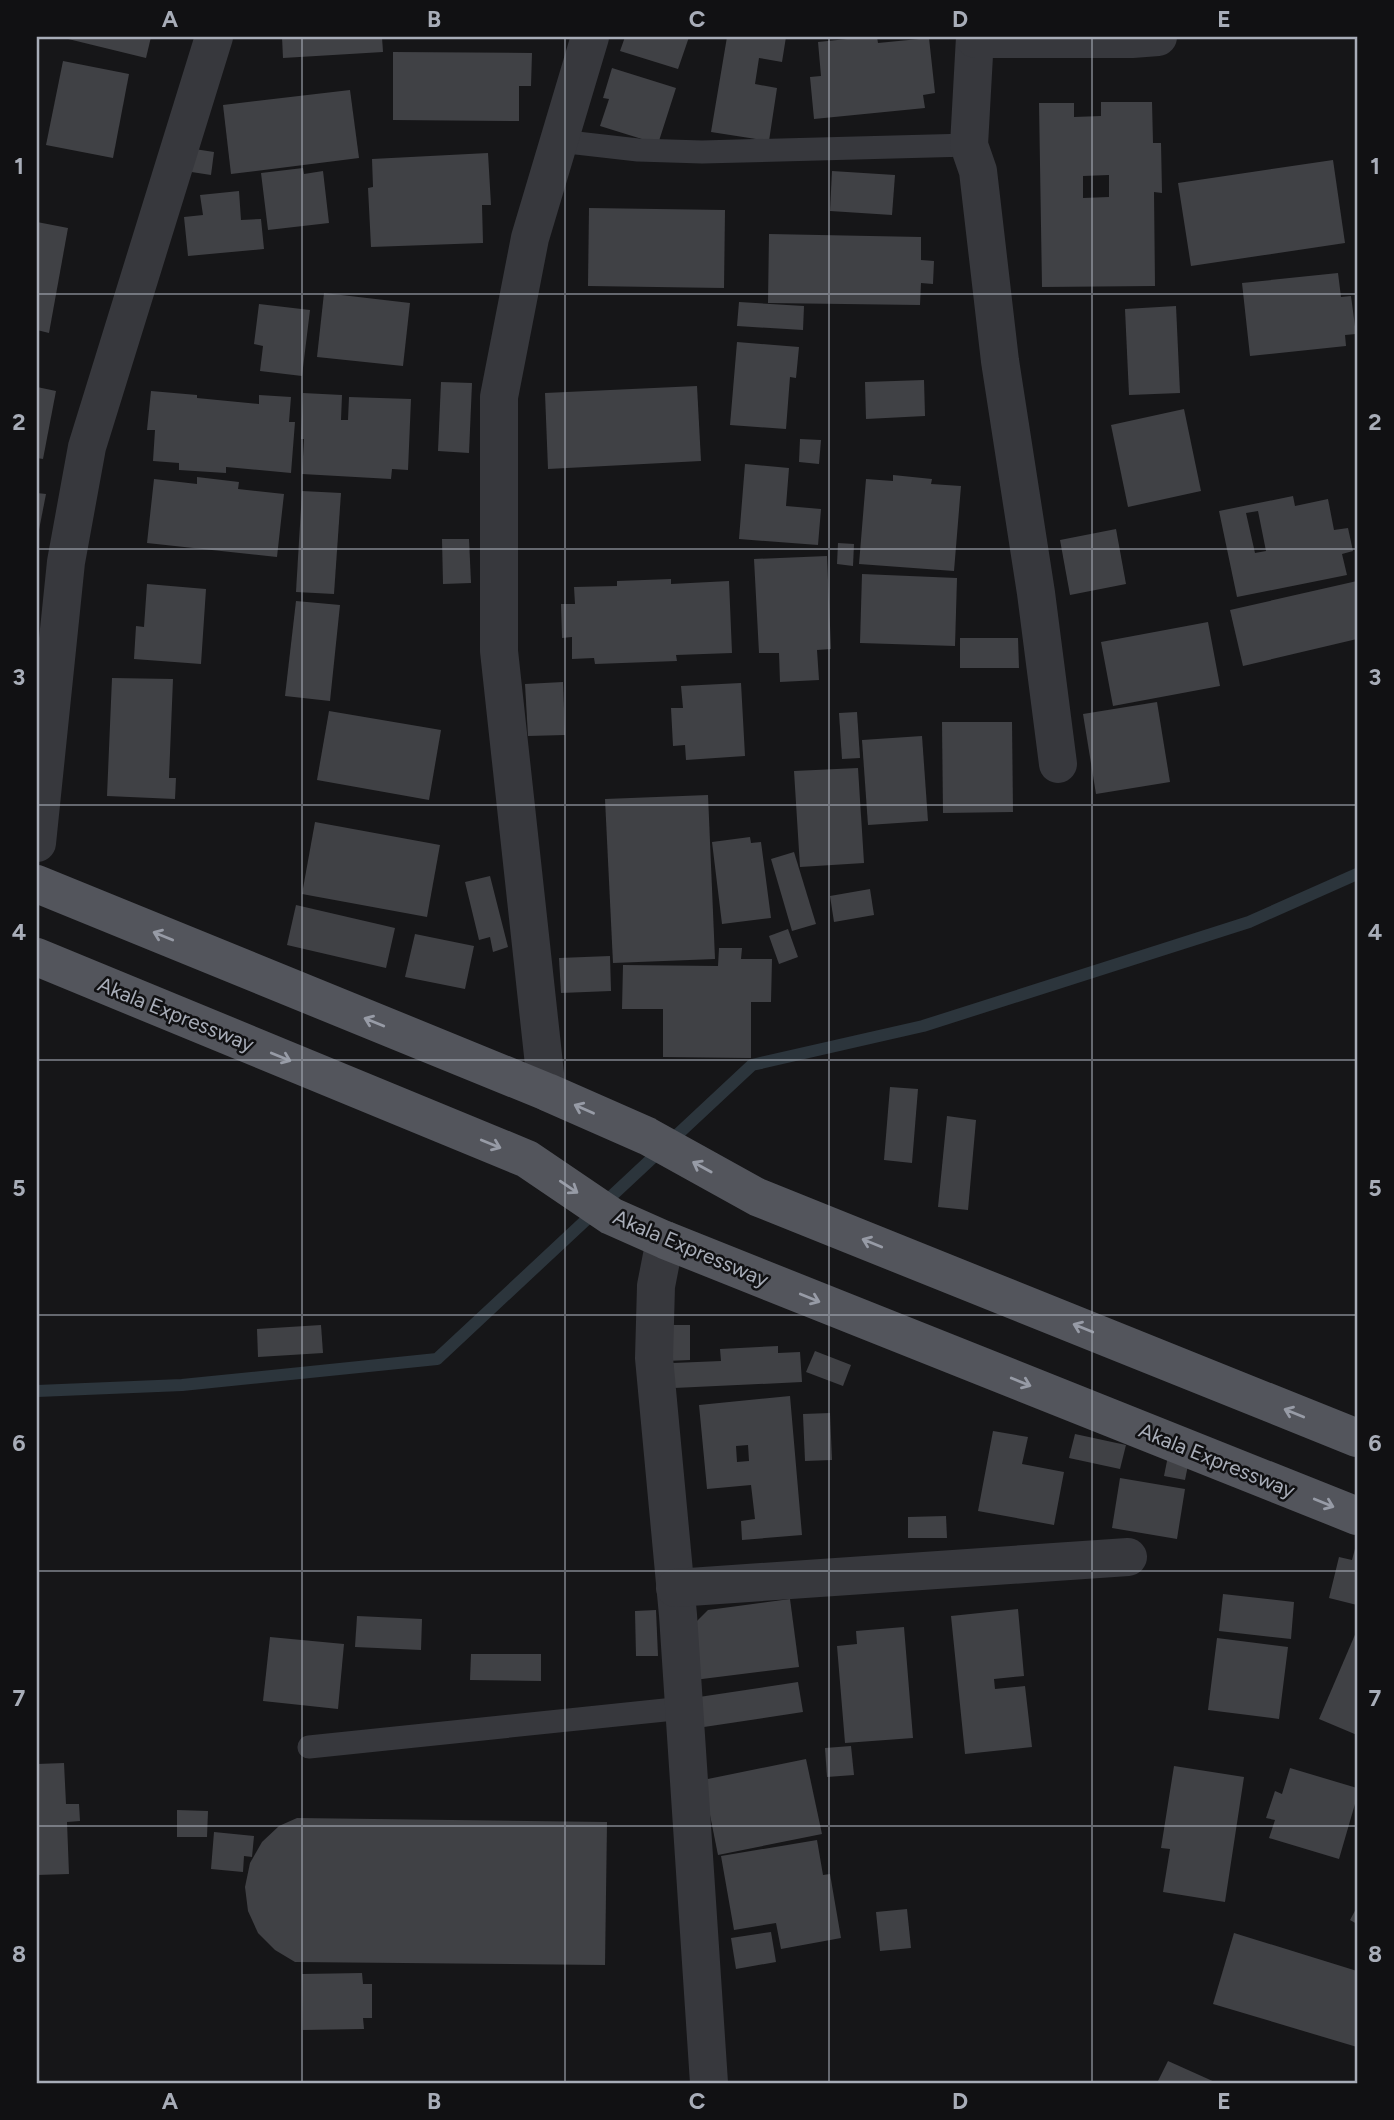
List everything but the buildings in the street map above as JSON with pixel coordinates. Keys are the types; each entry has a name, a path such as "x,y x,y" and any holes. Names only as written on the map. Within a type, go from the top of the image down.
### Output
{"main road":[{"path":"37,884 547,1092 647,1136 757,1197 1357,1438"},
{"name":"Akala Expressway","path":"37,957 527,1159 611,1216 665,1240 1357,1516"}],"street":[{"path":"37,843 66,562 87,447 214,37"},
{"path":"547,1092 499,651 499,397 530,238 590,37"},
{"path":"1058,764 1036,593 1000,361 978,171 969,145 975,38 1158,37"},
{"path":"665,1240 656,1286 654,1358 675,1588 709,2083"},
{"path":"675,1588 1128,1557"}],"lane":[{"path":"559,141 638,150 702,152 969,145"},
{"path":"309,1747 684,1708"}],"waterway":[{"path":"37,1391 182,1385 437,1359 752,1065 923,1026 1249,922 1357,874"}]}
